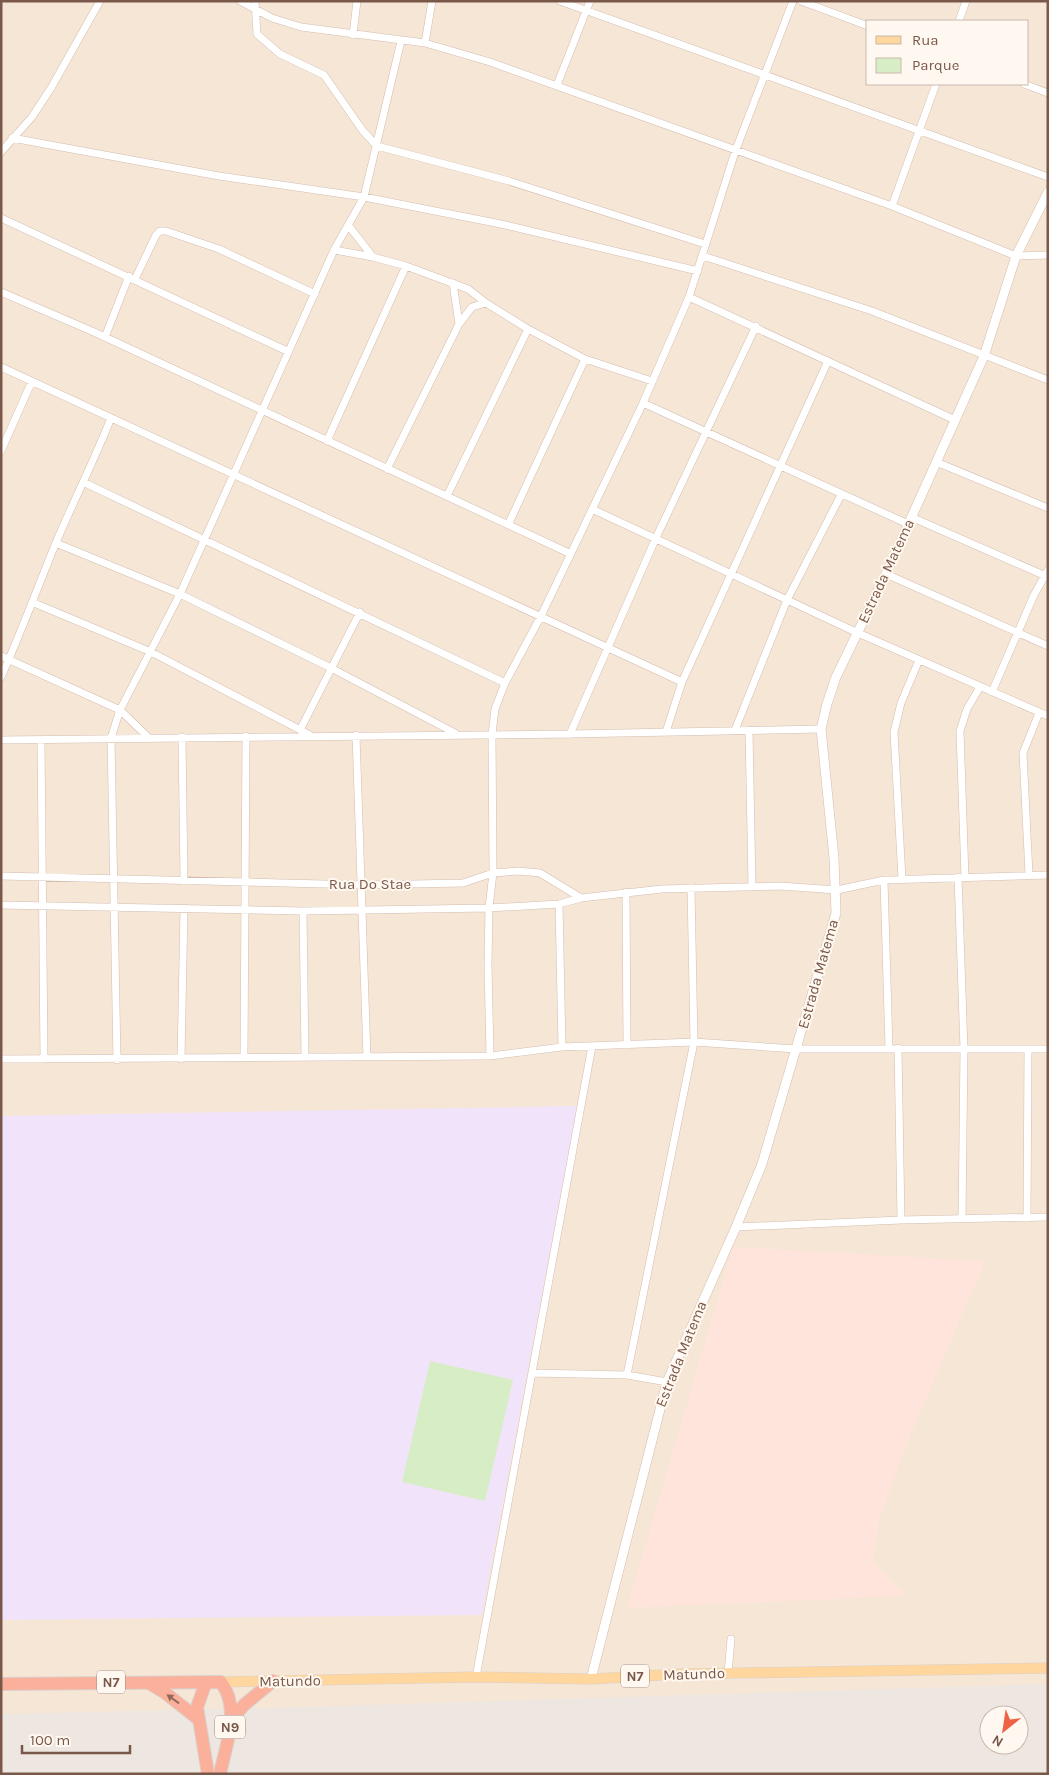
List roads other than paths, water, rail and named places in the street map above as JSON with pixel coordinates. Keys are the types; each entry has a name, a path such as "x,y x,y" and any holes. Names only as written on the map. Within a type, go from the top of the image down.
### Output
{"highway":[{"path":"231,1720 244,1705 273,1681"},
{"path":"147,1682 164,1692 197,1718"},
{"name":"N9","path":"206,1682 198,1698 197,1718 208,1774"},
{"name":"N7","path":"1,1684 221,1682"},
{"name":"N9","path":"220,1774 231,1720 230,1695 221,1682"}],"main road":[{"name":"Matundo","path":"221,1682 476,1677 591,1679 728,1673 1048,1668"}],"street":[{"path":"1,152 32,117 51,88 100,1"},
{"path":"240,1 255,5 301,27 353,36 425,43 557,85 735,152 892,206 1016,256 1048,255"},
{"path":"353,36 357,1"},
{"path":"425,43 432,1"},
{"path":"560,1 586,12 1048,176"},
{"path":"557,85 590,1"},
{"path":"490,1056 488,965 493,873 492,734 495,709 505,683 541,616 644,403 689,297 735,152 793,1"},
{"path":"802,1 866,25"},
{"path":"959,20 966,1"},
{"path":"255,5 257,34 280,54 324,75 363,131 377,146 509,181 705,244"},
{"path":"117,1060 112,878 112,738 120,710 180,594 287,351 334,250 364,197 401,41"},
{"path":"892,206 936,85"},
{"path":"1027,85 1048,93"},
{"path":"12,138 219,176 364,197 501,224 698,271"},
{"name":"Estrada Matema","path":"591,1679 666,1382 736,1227 762,1164 836,913 837,890 821,729 836,677 886,574 984,356 1016,256 1048,192"},
{"path":"1,218 132,277 287,351"},
{"path":"348,225 373,257"},
{"path":"105,337 132,277 160,231 166,231 219,249 315,294"},
{"path":"334,250 373,257 406,266 468,289 486,303 528,329 585,359 652,381"},
{"path":"703,256 872,311 1048,380"},
{"path":"327,441 406,266"},
{"path":"452,283 459,324"},
{"path":"1,292 105,337 571,554"},
{"path":"689,297 756,326 955,420"},
{"path":"387,469 459,324 472,308 486,303"},
{"path":"570,734 655,540 756,326"},
{"path":"447,496 528,329"},
{"path":"508,525 585,359"},
{"path":"666,732 682,682 828,361"},
{"path":"1,367 682,682"},
{"path":"2,449 32,381"},
{"path":"644,403 704,433 841,495 1047,574 1017,632 992,692"},
{"path":"1,676 34,602 56,543 85,483 111,418"},
{"path":"936,462 1048,508"},
{"path":"85,483 360,612 505,683"},
{"path":"735,730 787,600 841,495"},
{"path":"592,509 858,633 1048,716"},
{"path":"56,543 180,594 331,668 457,735"},
{"path":"886,574 1048,646"},
{"path":"34,602 151,652 312,736"},
{"path":"300,730 360,612"},
{"path":"1,656 120,710 149,738"},
{"path":"902,879 894,732 901,703 919,660"},
{"path":"962,1219 964,1049 960,731 965,714 980,687"},
{"path":"1028,874 1024,753 1039,712"},
{"path":"1,740 570,734 821,729"},
{"path":"749,730 752,886"},
{"path":"356,735 364,911 367,1057"},
{"path":"244,1056 246,736"},
{"path":"182,737 184,880"},
{"path":"41,740 44,1059"},
{"name":"Rua Do Stae","path":"1,876 363,885 463,883 493,873 518,871 540,873 581,898"},
{"path":"1,905 303,911 490,908 559,904 581,898 626,892 691,888 780,886 837,890 884,880 1028,874 1048,875"},
{"path":"884,880 889,1048"},
{"path":"627,1375 694,1042 691,888"},
{"path":"626,892 627,1045"},
{"path":"559,904 562,1047"},
{"path":"181,1060 184,908"},
{"path":"303,911 305,1057"},
{"path":"1,1059 181,1060 244,1056 490,1056 562,1047 694,1042 796,1049 1048,1049"},
{"path":"476,1677 592,1046"},
{"path":"898,1048 901,1220"},
{"path":"1027,1218 1028,1049"},
{"path":"736,1227 1048,1216"},
{"path":"532,1373 627,1375 666,1382"},
{"path":"728,1673 731,1639"}]}
